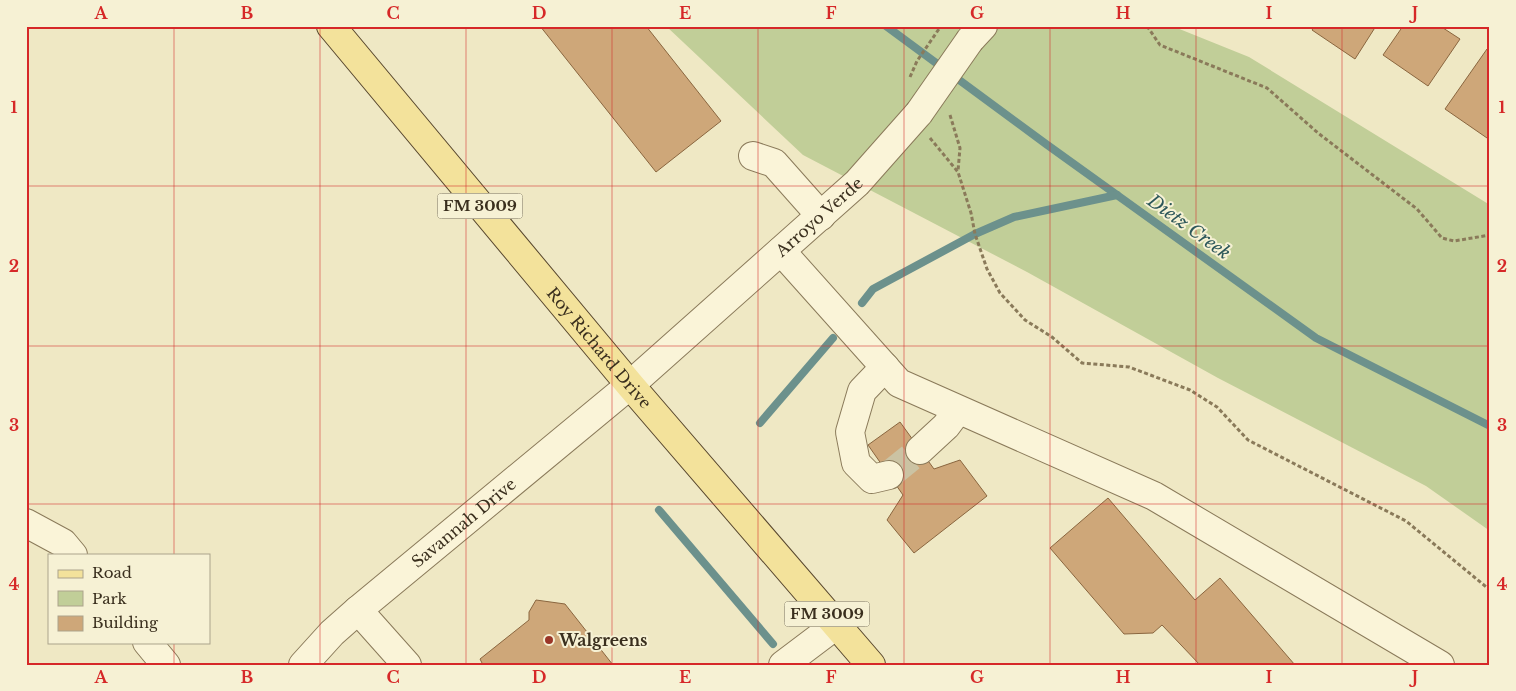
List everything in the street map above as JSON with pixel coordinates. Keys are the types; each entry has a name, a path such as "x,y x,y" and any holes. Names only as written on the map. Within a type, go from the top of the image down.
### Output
{"main road":[{"name":"Roy Richard Drive","path":"331,26 630,385 871,665"}],"street":[{"name":"Arroyo Verde","path":"630,385 857,183 919,113 976,33"},
{"path":"754,156 774,163 821,216"},
{"path":"781,252 899,383 1154,496 1440,665"},
{"path":"884,367 862,391 850,432 856,463 872,478 889,475"},
{"name":"Savannah Drive","path":"303,665 332,633 358,610 630,385"},
{"path":"920,450 946,426 958,410"},
{"path":"26,523 63,543 72,554"},
{"path":"358,610 407,665"},
{"path":"783,665 836,625"},
{"path":"149,644 166,665"}],"path":[{"path":"1148,26 1160,45 1267,88 1318,133 1417,209 1442,238 1454,241 1490,235"},
{"path":"919,113 927,133 958,172 972,213 975,234 995,285 1000,293 1026,320 1052,337 1082,363 1129,368 1190,390 1218,407 1248,440 1406,521 1490,590"}],"green space":[{"path":"666,26 1172,26 1249,57 1490,205 1490,531 1426,486 1218,378 1027,272 803,155"}],"building":[{"path":"540,26 646,26 721,121 656,172"},
{"path":"1315,26 1376,26 1355,59 1312,30"},
{"path":"1403,26 1440,26 1460,39 1428,86 1383,55"},
{"path":"1487,49 1490,51 1490,134 1487,138 1445,109"},
{"path":"900,422 934,469 960,460 987,496 914,553 887,520 903,495 868,445"},
{"path":"1108,498 1195,600 1220,578 1295,665 1200,665 1162,625 1153,633 1124,634 1050,548"},
{"name":"Walgreens","path":"536,600 565,604 613,665 483,665 480,659 529,620 529,612"}],"waterway":[{"name":"Dietz Creek","path":"886,26 1046,144 1316,338 1490,426"},
{"path":"862,303 873,289 975,234 1014,217 1117,195"},
{"path":"760,423 833,338"},
{"path":"659,510 773,644"}],"tunnel":[{"path":"889,475 920,450"}],"place":[{"name":"Walgreens","path":"549,640"}]}
